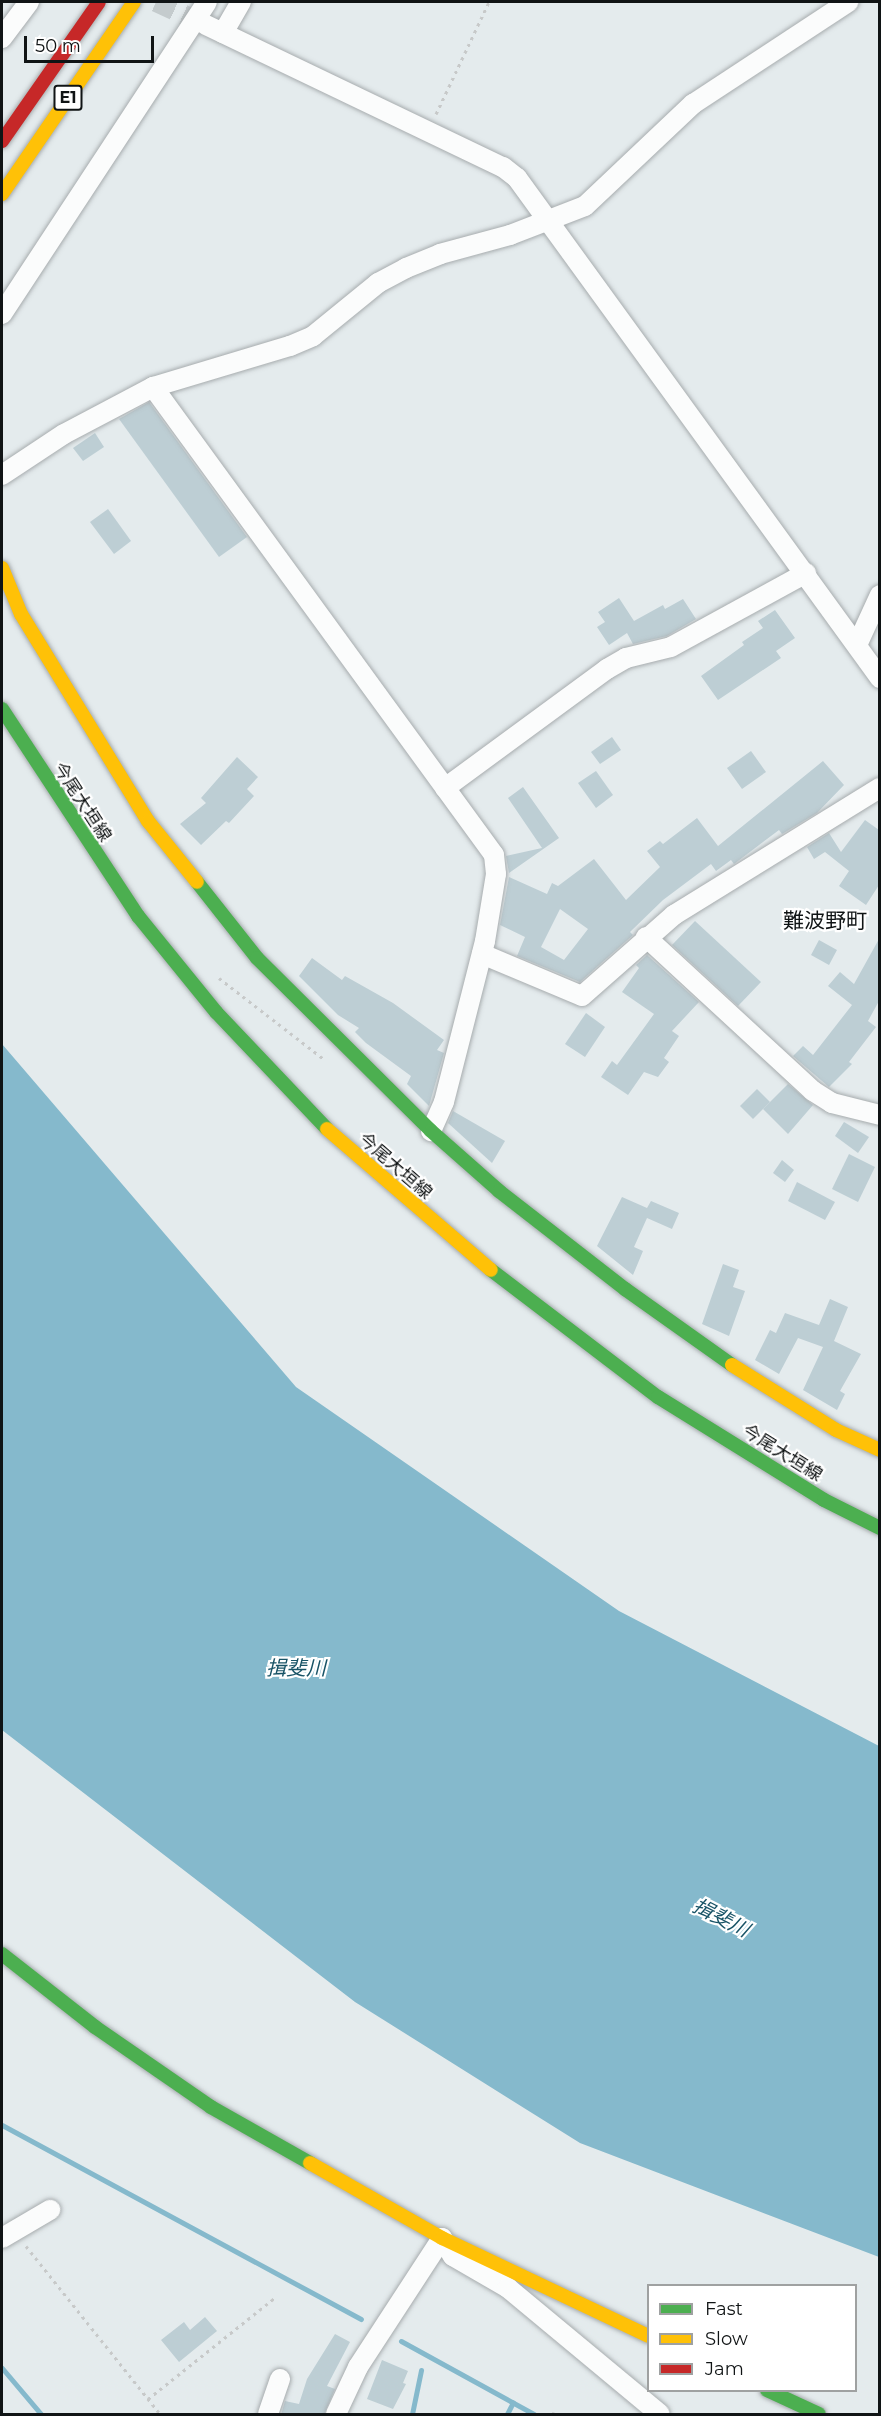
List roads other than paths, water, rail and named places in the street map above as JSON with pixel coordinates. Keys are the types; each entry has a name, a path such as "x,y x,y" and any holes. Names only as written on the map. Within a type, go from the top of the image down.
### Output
{"main road":[{"name":"E1","path":"2,141 99,2"},
{"name":"E1","path":"2,194 134,2"},
{"path":"2,568 21,615 148,821 257,958 431,1131 499,1191 634,1296 735,1367 836,1430 879,1450"},
{"name":"今尾大垣線","path":"2,709 138,916 216,1012 344,1145 494,1272 658,1397 824,1500 879,1528"},
{"path":"2,1954 94,2027 211,2107 442,2238 647,2336"},
{"path":"769,2392 819,2415"}],"street":[{"path":"2,38 29,2"},
{"path":"2,314 207,2"},
{"path":"242,2 215,29 503,167 517,178 806,573 879,678"},
{"path":"2,475 64,434 153,387 290,346 313,336 378,283 406,268 585,206 693,104 848,2"},
{"path":"153,387 494,855 496,874 482,954 444,1102 431,1131"},
{"path":"445,788 607,669 626,658 671,646 806,573"},
{"path":"857,645 879,595"},
{"path":"482,954 582,996 646,937 674,915 879,788"},
{"path":"646,937 813,1091 832,1103 879,1115"},
{"path":"7,2234 50,2210"},
{"path":"336,2415 358,2367 442,2238 453,2256 508,2288 660,2415"},
{"path":"268,2415 280,2379"}],"water":[{"name":"揖斐川","path":"2,1044 296,1387 619,1611 879,1746 879,2257 580,2143 355,2002 2,1730"}],"waterway":[{"path":"2,2125 361,2319"},
{"path":"401,2341 534,2414"},
{"path":"2,2368 41,2414"},
{"path":"412,2414 421,2370"},
{"path":"507,2414 513,2402"}],"tunnel":[{"path":"156,2 206,25"}],"district":[{"name":"難波野町","path":"825,921"}]}
